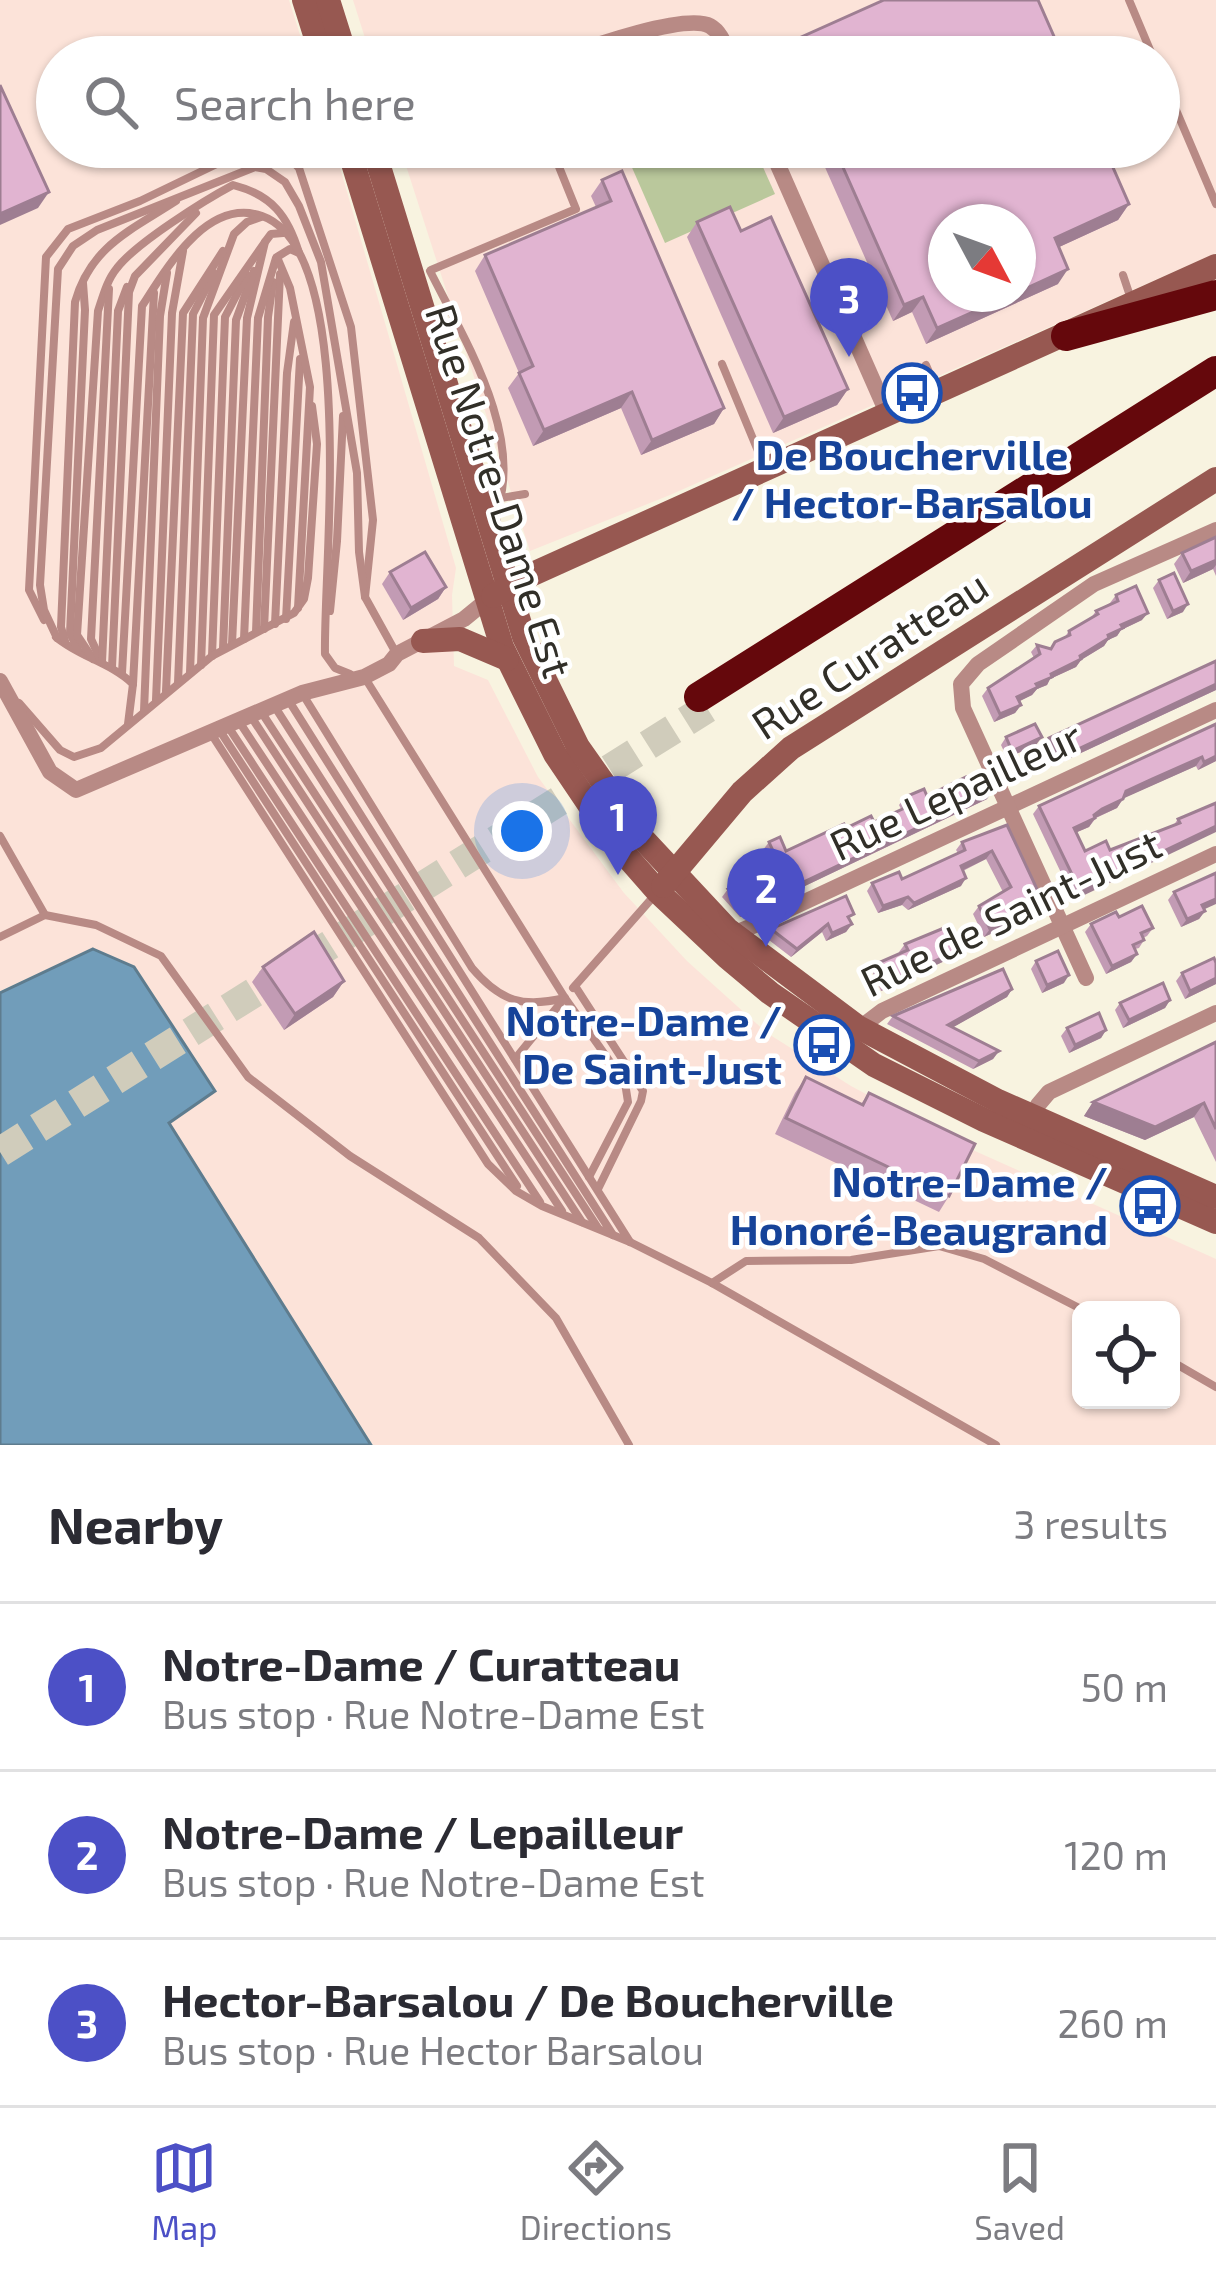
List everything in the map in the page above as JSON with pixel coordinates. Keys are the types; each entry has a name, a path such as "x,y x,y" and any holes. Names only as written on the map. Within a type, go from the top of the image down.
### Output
{"highway":[{"path":"1066,336 1216,295"},
{"path":"1216,371 703,702 1216,389"}],"main road":[{"path":"304,0 315,36"},
{"path":"328,0 339,36"},
{"name":"Rue Notre-Dame Est","path":"355,168 496,595 578,747 665,883 742,970 850,1035"},
{"name":"Rue Notre-Dame Est","path":"381,168 421,274 489,531 507,659 565,772 615,843 727,929 920,1090 1216,1197"},
{"path":"496,595 766,470 888,416 925,405 1132,302 1216,266"},
{"name":"Rue Curatteau","path":"665,883 742,792 790,748 1216,479"},
{"path":"424,641 460,639 507,659"},
{"name":"Rue Notre-Dame Est","path":"1031,1128 1216,1222"}],"street":[{"path":"638,36 698,22 719,36"},
{"path":"779,168 888,416"},
{"name":"Rue Curatteau","path":"1007,807 963,707 961,684 977,664 1094,584 1216,530"},
{"path":"0,681 50,772 76,790 253,715 364,677 496,595"},
{"name":"Rue Lepailleur","path":"727,929 739,932 1216,710"},
{"path":"1007,807 1086,978"},
{"name":"Rue de Saint-Just","path":"850,1035 883,1011 1216,854"},
{"path":"1031,1128 1038,1105 1049,1092 1216,1013"}],"lane":[{"path":"1129,0 1145,36"},
{"path":"1180,119 1216,204"},
{"path":"133,684 122,673 57,638 28,590 46,257 68,229 208,168"},
{"path":"57,638 44,610 40,585 58,269 73,246 98,230 252,168"},
{"path":"260,168 285,182 321,262 357,473 365,597 397,654"},
{"path":"299,168 351,327 373,520 365,597"},
{"path":"489,531 502,498 495,411 483,378 421,274 576,209 559,168"},
{"path":"102,662 77,635 98,311 120,263 233,185 257,191 291,227 313,294 331,400 325,654 334,668 364,677 628,1093 628,1102 589,1177"},
{"path":"67,646 61,627 75,302 82,276 97,254 198,188"},
{"path":"102,662 118,311 123,292 135,276 214,195"},
{"path":"122,673 142,306 168,265 219,216 243,209 273,220 298,253"},
{"path":"166,693 183,313 234,234 262,216"},
{"path":"201,665 214,316 271,234 284,232"},
{"path":"190,674 203,318 234,234"},
{"path":"178,683 193,314 234,234"},
{"path":"227,647 247,318 265,242"},
{"path":"212,656 225,317 265,242"},
{"path":"244,639 258,318 277,257 290,249 298,253"},
{"path":"157,700 172,313 184,250"},
{"path":"260,631 280,272 277,257"},
{"path":"260,631 268,317 277,257"},
{"path":"144,711 160,316 168,265"},
{"path":"0,681 60,750 74,757 101,748 212,656 286,619 298,608 308,578 316,444 290,288 280,272"},
{"path":"1123,275 1132,302"},
{"path":"81,653 70,633 85,310 82,276"},
{"path":"128,724 134,699 155,286"},
{"path":"274,625 287,373 295,314"},
{"path":"286,619 301,346"},
{"path":"722,364 766,470"},
{"path":"925,405 926,365"},
{"path":"325,654 338,541 343,428 340,376"},
{"path":"502,498 525,494"},
{"path":"253,715 488,986 509,999 537,1005 565,998"},
{"path":"253,715 515,1059 630,1241"},
{"path":"253,715 522,1194 712,1283 996,1445"},
{"path":"253,715 542,1206"},
{"path":"253,715 564,1215"},
{"path":"253,715 583,1222"},
{"path":"253,715 599,1229"},
{"path":"253,715 614,1236"},
{"path":"0,836 44,915"},
{"path":"515,1059 665,883"},
{"path":"0,937 44,915 96,926 160,956 248,1077 350,1156 479,1238 556,1318 629,1445"},
{"path":"574,986 643,1091 598,1191"},
{"path":"712,1283 746,1262 850,1260 939,1246 984,1259 1072,1305"},
{"path":"1180,1366 1216,1388"}],"shaded area":[{"path":"0,0 289,0 300,36 36,36 36,168 340,168 456,568 454,666 488,680 538,777 624,893 687,961 767,1033 851,1086 957,1143 1216,1259 1216,1445 373,1445 169,1122 216,1091 135,966 93,948 0,991"},
{"path":"353,0 1216,0 1216,253 670,495 530,551 407,168 1180,168 1180,36 364,36"}],"green space":[{"path":"632,168 763,168 775,194 665,243"}],"water":[{"path":"93,949 134,967 215,1091 169,1123 371,1445 0,1445 0,993"}],"building":[{"path":"884,0 1038,0 1054,36 804,36"},
{"path":"0,85 49,192 0,214"},
{"path":"843,168 1113,168 1129,204 1055,238 1068,269 1036,284 1036,204 928,204 928,308 923,297 904,305"},
{"path":"622,171 724,408 652,440 632,392 544,430 519,373 533,366 485,255 611,201 602,180"},
{"path":"730,207 741,231 771,217 848,389 784,417 697,222"},
{"path":"930,312 973,312 937,328"},
{"path":"1216,537 1216,560 1191,571 1182,553"},
{"path":"425,552 446,587 411,608 390,572"},
{"path":"1174,573 1188,604 1173,611 1159,580"},
{"path":"1136,586 1148,613 1121,625 1081,659 1017,697 1021,705 1000,714 988,688 1040,654 1037,645 1051,649 1096,611 1118,601 1116,595"},
{"path":"1216,661 1216,684 1059,758 1049,738"},
{"path":"1035,724 1042,737 1012,751 1006,737"},
{"path":"1216,724 1216,756 1204,762 1202,757 1126,791 1123,799 1074,828 1085,851 1106,841 1110,850 1180,823 1178,819 1216,803 1216,826 1080,891 1039,806"},
{"path":"984,773 992,792 745,910 728,889 743,882 746,886 777,870 780,866 769,842 780,837 786,851 844,824 846,828 871,816 874,822 909,806 905,797 924,789 927,796"},
{"path":"1007,825 1044,904 990,929 979,906 1011,887 992,851 961,866 966,878 914,903 908,897 883,906 872,883 899,872 902,879 965,850 962,842"},
{"path":"1216,873 1216,899 1202,905 1205,911 1187,919 1174,892"},
{"path":"846,896 854,914 848,917 852,924 832,933 828,924 797,949 771,929"},
{"path":"1142,906 1153,928 1141,933 1144,940 1133,945 1137,954 1112,966 1091,924"},
{"path":"944,928 950,930 959,950 886,983 878,963 908,950 905,944"},
{"path":"314,932 344,981 295,1014 263,967"},
{"path":"1058,951 1069,975 1047,985 1036,961"},
{"path":"1214,958 1216,978 1190,991 1182,973"},
{"path":"1003,969 1012,989 948,1025 999,1051 979,1061 893,1016"},
{"path":"1163,983 1170,1000 1129,1020 1120,1003"},
{"path":"1099,1013 1106,1030 1075,1045 1067,1028"},
{"path":"1216,1042 1216,1129 1204,1103 1155,1127 1093,1102"},
{"path":"806,1077 863,1105 869,1093 975,1144 949,1196 786,1118"}],"tunnel":[{"path":"0,1152 707,708"}],"place":[{"name":"Hector-Barsalou / De Boucherville","path":"849,357"},
{"name":"De Boucherville / Hector-Barsalou","path":"912,393"},
{"name":"Notre-Dame / Curatteau","path":"618,875"},
{"name":"Notre-Dame / Lepailleur","path":"766,947"},
{"name":"Notre-Dame / De Saint-Just","path":"824,1045"},
{"name":"Notre-Dame / Honoré-Beaugrand","path":"1150,1206"}]}
